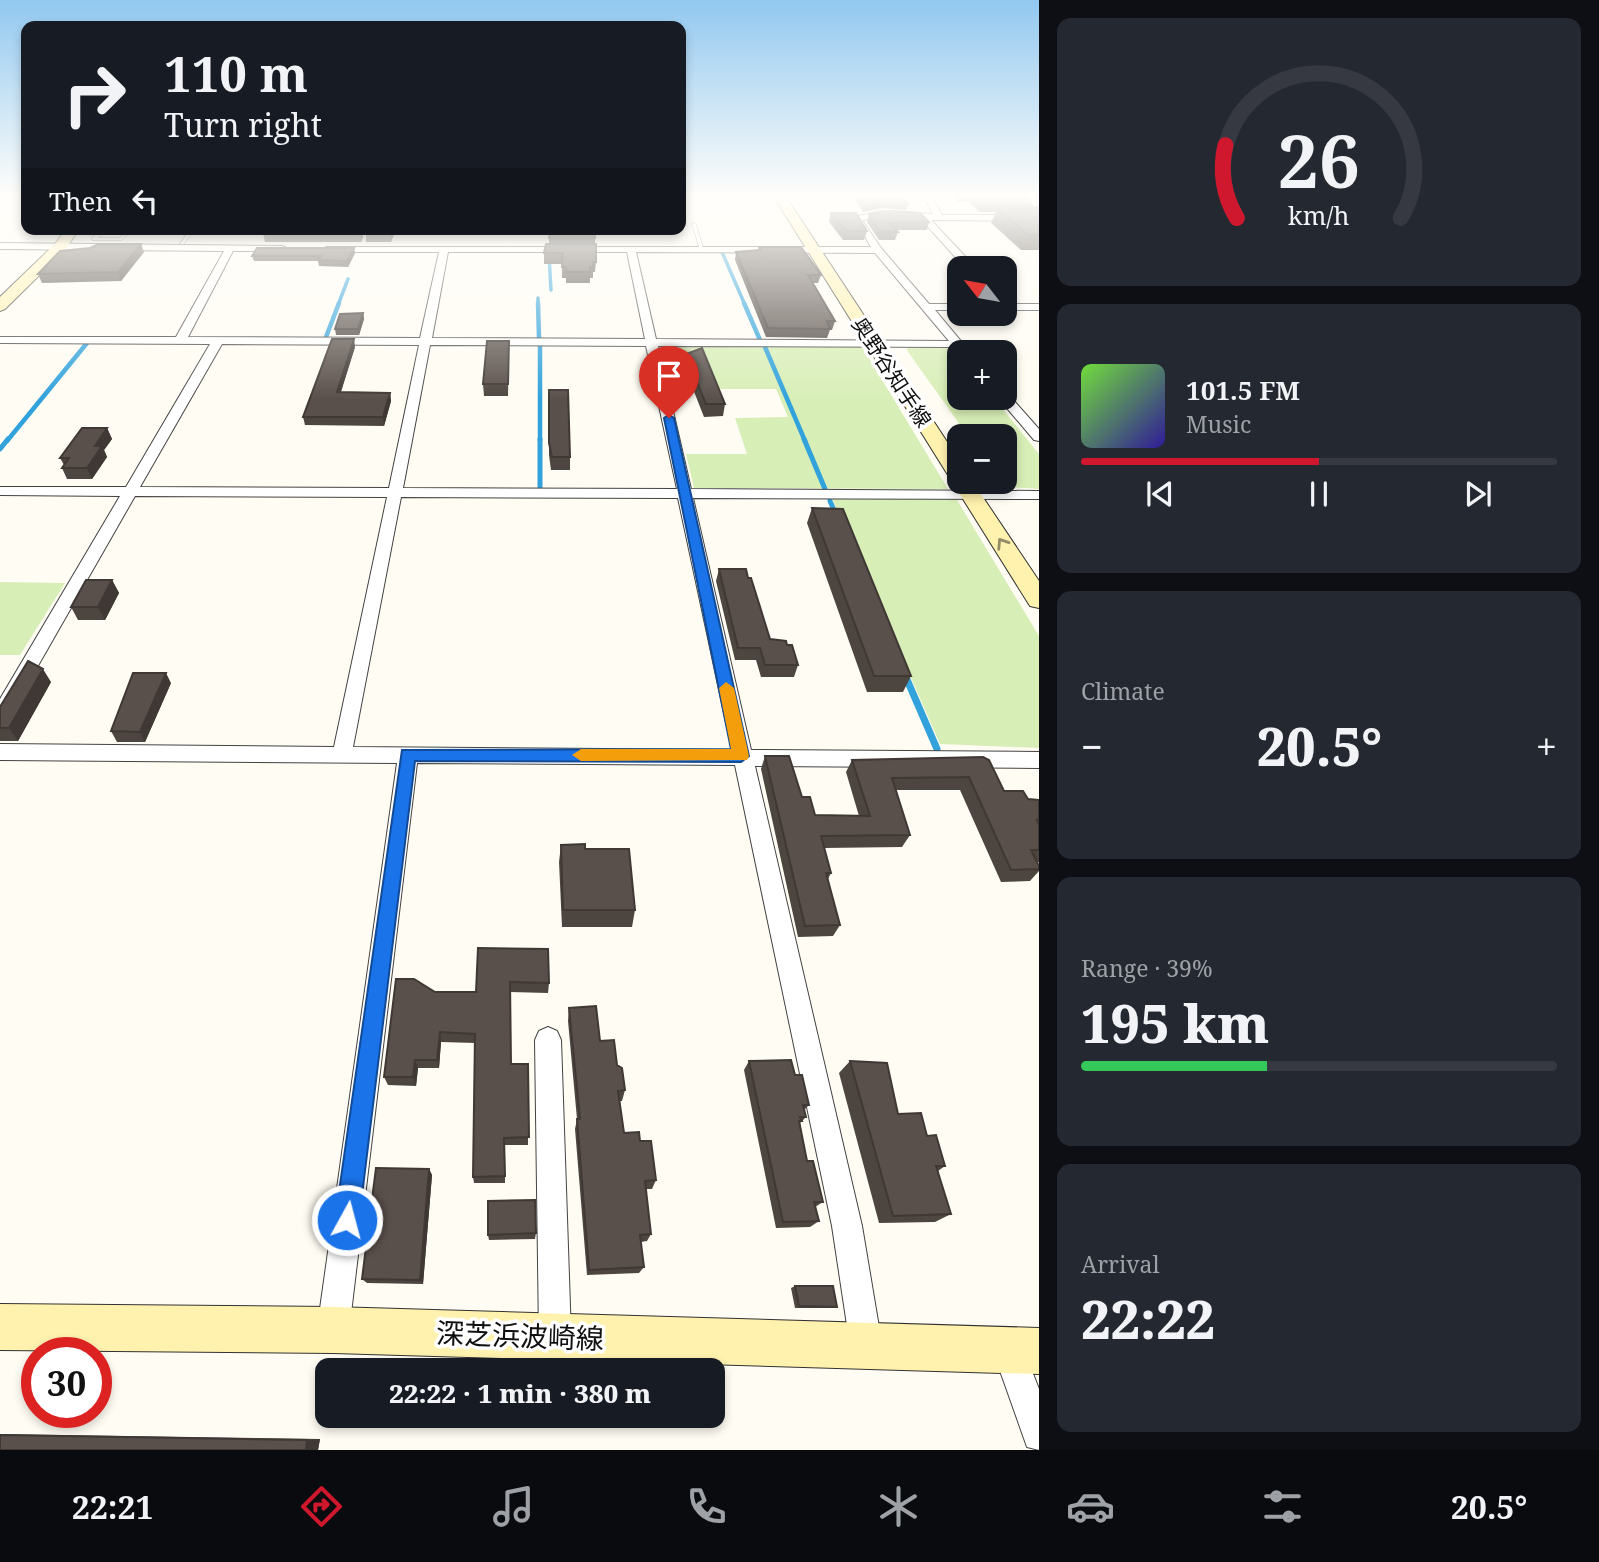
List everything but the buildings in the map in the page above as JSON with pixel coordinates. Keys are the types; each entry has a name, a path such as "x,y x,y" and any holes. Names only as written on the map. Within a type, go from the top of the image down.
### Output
{"main road":[{"path":"0,306 42,265"},
{"name":"奥野谷知手線","path":"830,265 947,444"},
{"name":"奥野谷知手線","path":"882,343 947,430"},
{"name":"奥野谷知手線","path":"978,494 1039,600"},
{"name":"奥野谷知手線","path":"980,494 1039,565"},
{"name":"深芝浜波崎線","path":"0,1327 333,1330 1024,1350"}],"street":[{"path":"180,341 221,265"},
{"path":"342,754 441,265"},
{"path":"634,265 847,1226 866,1345"},
{"path":"891,265 954,340"},
{"path":"1017,306 1039,307"},
{"path":"928,307 947,307"},
{"path":"0,340 882,343 947,347"},
{"path":"0,715 218,341"},
{"path":"1015,410 1039,438"},
{"path":"0,491 685,494 947,486"},
{"path":"1017,492 1039,495"},
{"path":"0,752 1039,760"},
{"path":"333,1330 408,754"},
{"path":"548,1040 555,1336"},
{"path":"1024,1350 1039,1434"}],"green space":[{"path":"661,345 861,345 947,489 694,488 686,454 747,454 735,418 788,417 776,389 672,389"},
{"path":"947,348 947,407 906,349"},
{"path":"949,410 1003,410 1015,424 959,424"},
{"path":"1017,427 1039,454 1039,489 1017,488"},
{"path":"832,498 957,500 1039,636 1039,748 940,744"},
{"path":"0,582 65,583 20,655 0,655"}],"waterway":[{"path":"550,265 551,290"},
{"path":"727,265 745,305"},
{"path":"338,305 348,279"},
{"path":"538,298 538,303"},
{"path":"326,337 339,303"},
{"path":"538,303 539,338"},
{"path":"744,303 760,340"},
{"path":"7,441 87,343"},
{"path":"540,345 540,487"},
{"path":"765,347 805,441"},
{"path":"0,449 8,439"},
{"path":"804,439 825,489"},
{"path":"830,501 837,517"},
{"path":"905,675 937,749"}],"slow traffic":[{"path":"581,755 741,756 726,688"}],"route":[{"path":"347,1220 408,754 741,756 669,418"}]}
